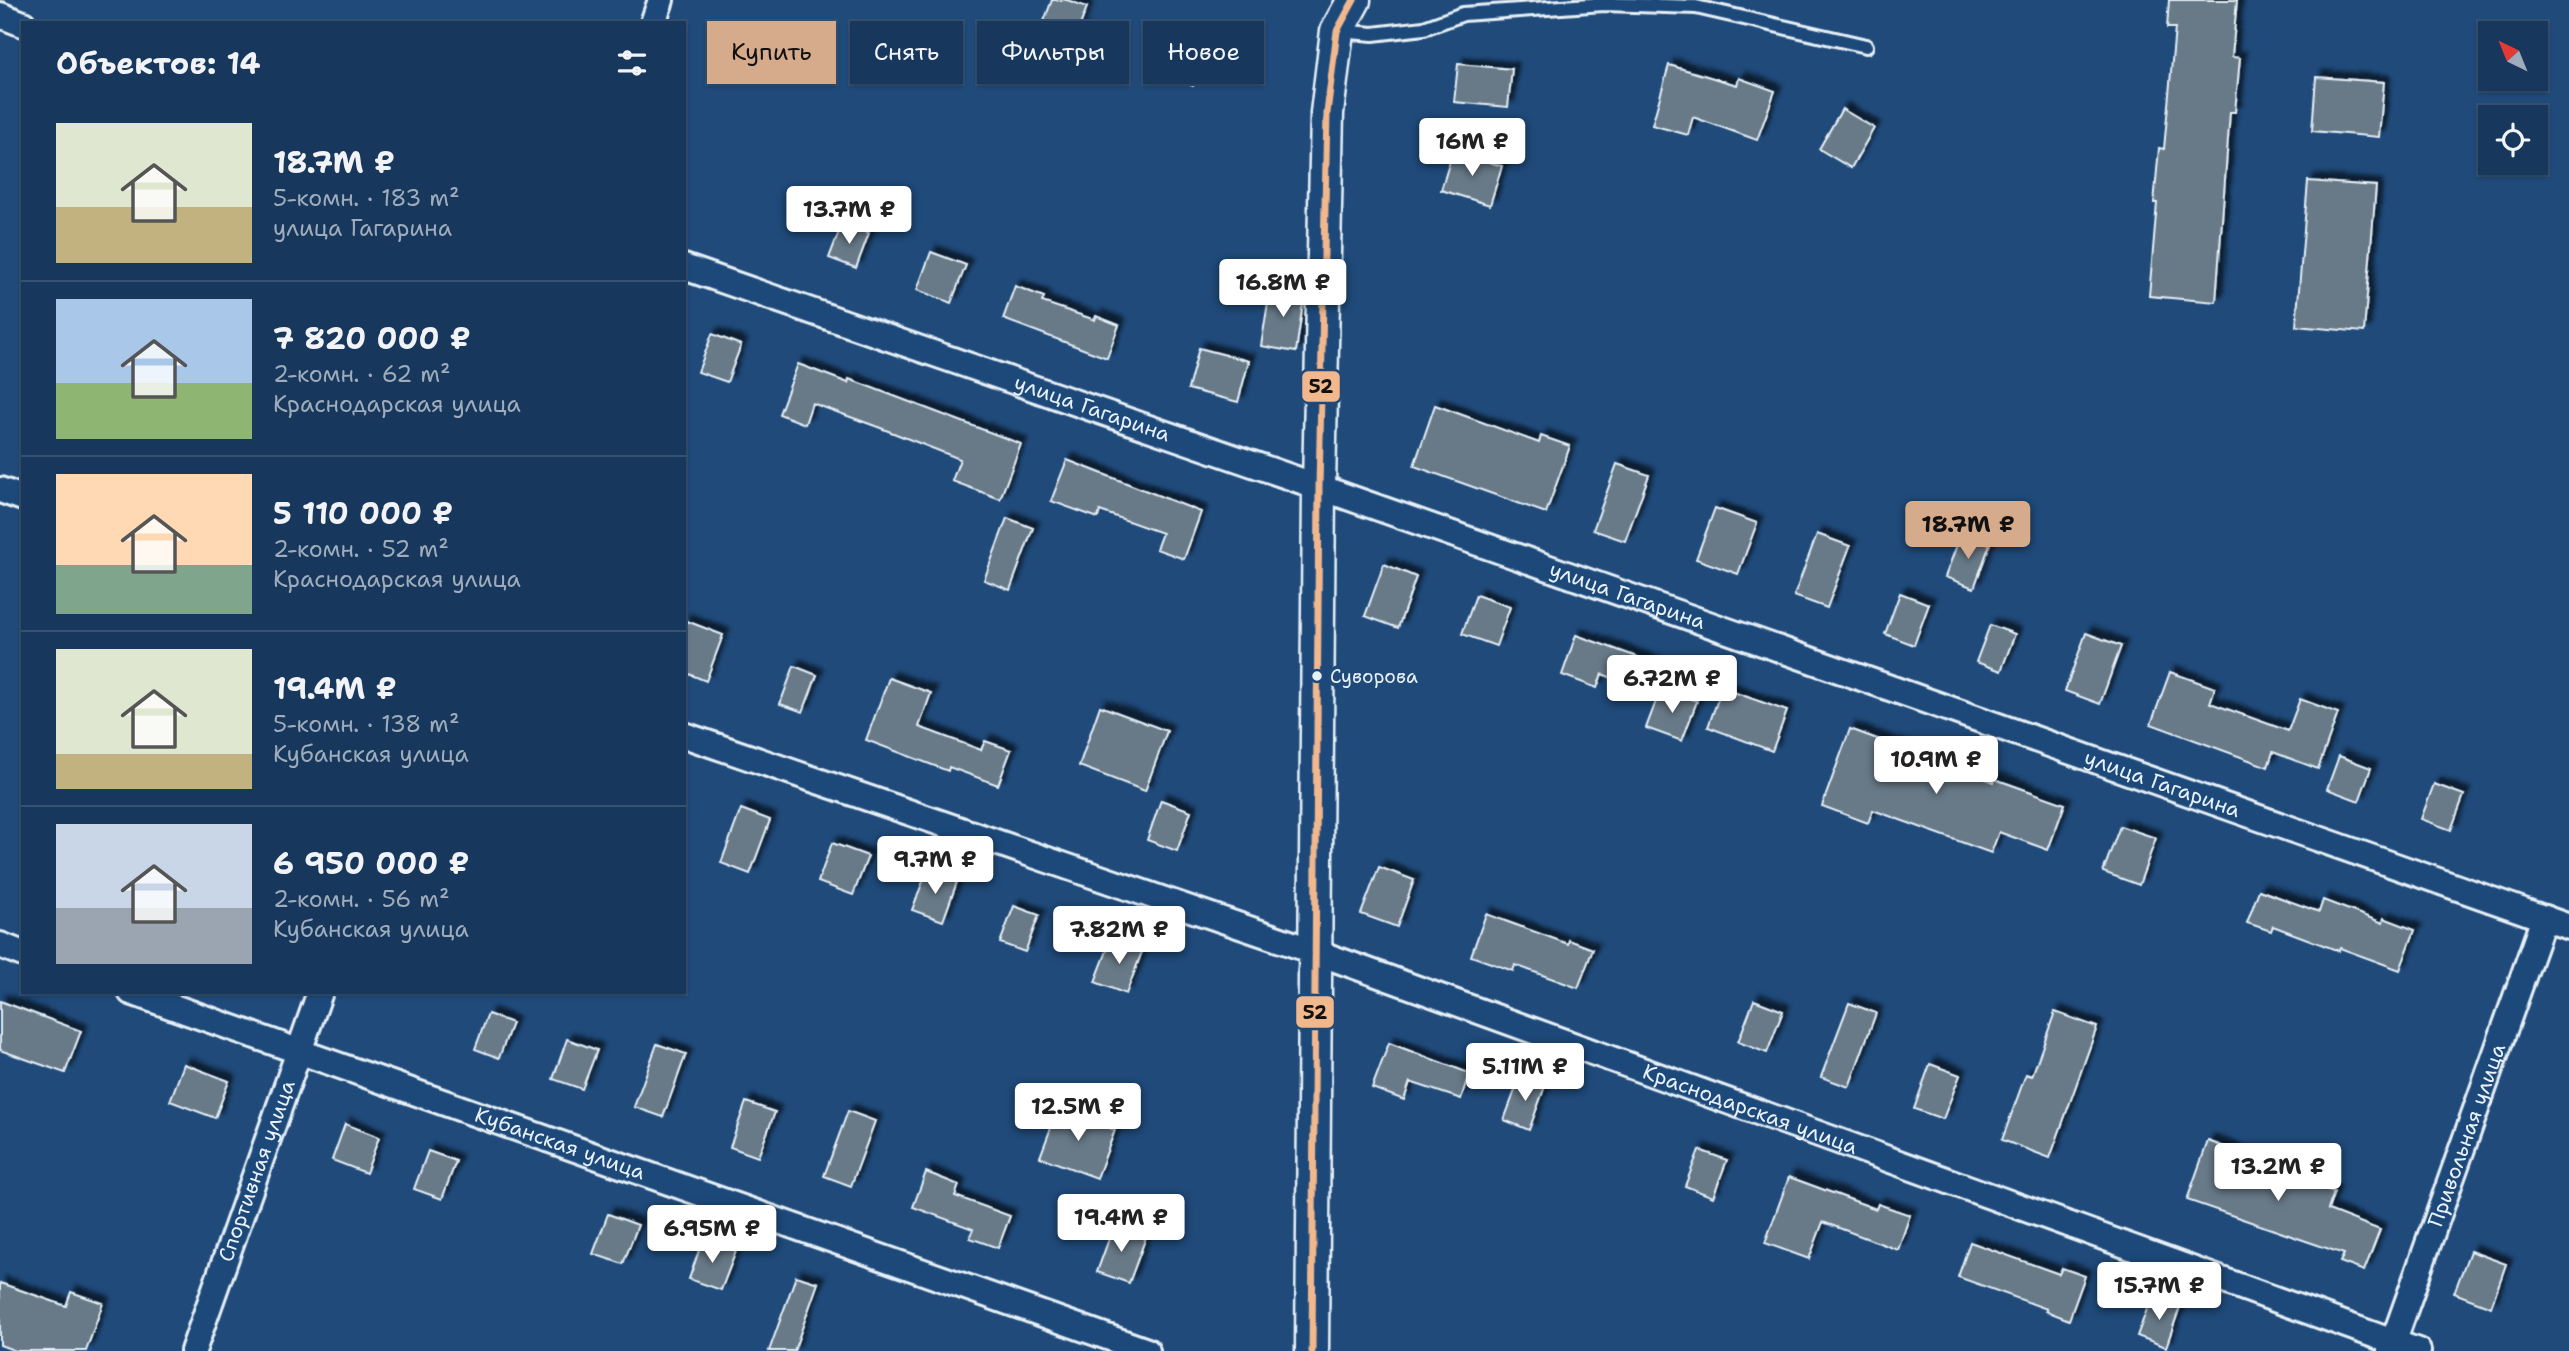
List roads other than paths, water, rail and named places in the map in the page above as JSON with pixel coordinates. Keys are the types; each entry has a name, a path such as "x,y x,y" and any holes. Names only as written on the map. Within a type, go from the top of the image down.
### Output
{"street":[{"path":"654,21 661,0"},
{"path":"1312,1351 1319,487 1327,113 1337,31 1354,0"},
{"path":"0,15 21,23"},
{"name":"улица Гагарина","path":"686,268 1319,487 2569,927"},
{"path":"0,490 21,497"},
{"name":"Краснодарская улица","path":"686,736 1317,952 2391,1347 2418,1351"},
{"name":"Привольная улица","path":"2391,1347 2544,918"},
{"path":"0,945 21,953"},
{"name":"Кубанская улица","path":"137,994 1147,1351"},
{"name":"Спортивная улица","path":"193,1351 319,994"}],"lane":[{"path":"1337,31 1373,34 1424,28 1463,14 1604,5 1696,7 1866,46"}],"place":[{"name":"Суворова","path":"1317,676"}]}
